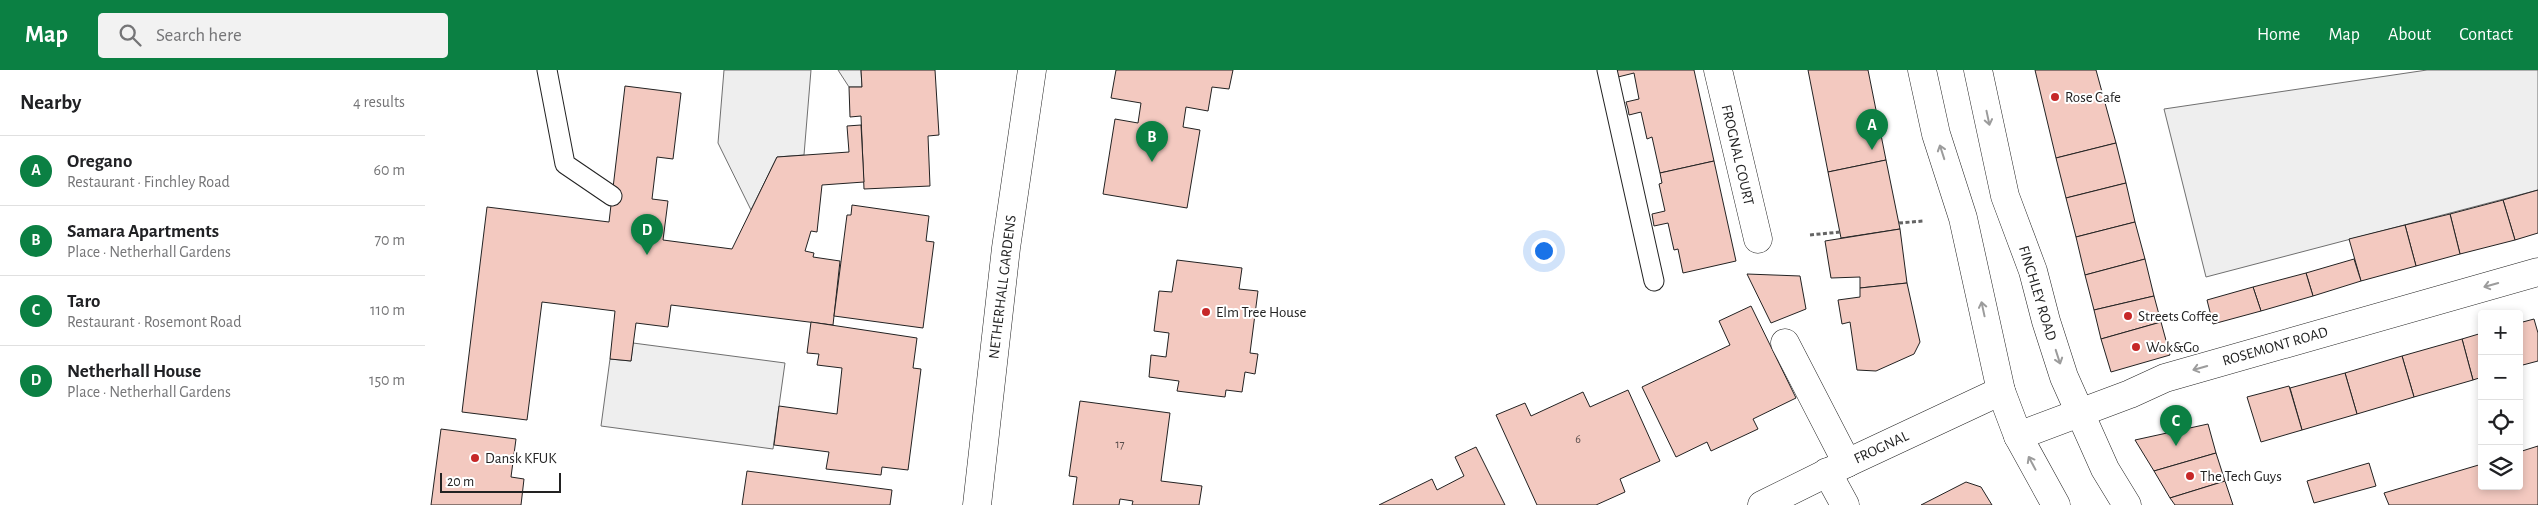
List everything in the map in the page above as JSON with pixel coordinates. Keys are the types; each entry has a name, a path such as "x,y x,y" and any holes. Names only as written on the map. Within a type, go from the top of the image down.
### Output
{"main road":[{"name":"NETHERHALL GARDENS","path":"977,505 1006,248 1032,70"},
{"name":"FROGNAL COURT","path":"1719,70 1758,239"},
{"path":"1921,70 1936,134 1963,218 2001,392 2018,436 2056,505"},
{"name":"FINCHLEY ROAD","path":"1978,70 2005,196 2033,272 2064,377 2105,469 2127,505"},
{"name":"ROSEMONT ROAD","path":"2018,436 2130,394 2165,378 2538,272"},
{"path":"1785,343 1837,468 1845,505"},
{"name":"FROGNAL","path":"1762,505 2001,392"}],"lane":[{"path":"547,70 565,164 612,196"},
{"path":"1607,70 1654,281"}],"path":[{"path":"1899,222 1923,221"},
{"path":"1810,235 1840,232"}],"shaded area":[{"path":"724,70 811,70 804,155 777,157 751,210 718,143"},
{"path":"838,70 861,70 862,87 849,87"},
{"path":"2427,70 2538,70 2538,190 2206,277 2164,109"},
{"path":"633,343 785,363 773,449 601,426 610,359 631,361"}],"building":[{"path":"861,70 935,70 939,135 928,136 930,186 864,189 861,116 850,117 849,87 862,87"},
{"path":"1116,70 1233,70 1229,89 1212,87 1208,111 1186,107 1183,127 1200,130 1187,208 1103,194 1115,119 1138,123 1141,103 1111,98"},
{"path":"1617,70 1694,70 1714,161 1660,173 1652,137 1647,139 1641,112 1629,115 1626,102 1639,99 1634,73 1618,77"},
{"path":"1808,70 1868,70 1886,160 1828,172"},
{"path":"2035,70 2096,70 2116,143 2056,158"},
{"path":"625,86 681,93 673,159 657,157 652,199 668,201 663,240 732,249 777,157 849,152 847,126 861,125 864,182 822,185 817,232 811,231 805,251 814,253 813,257 840,261 833,325 671,305 668,327 636,323 631,361 610,359 615,311 542,302 527,420 462,412 487,207 609,222"},
{"path":"2116,143 2126,183 2066,198 2056,158"},
{"path":"1886,160 1900,229 1841,238 1828,172"},
{"path":"1714,161 1736,261 1683,273 1678,249 1674,250 1668,223 1654,226 1652,214 1665,211 1659,184 1662,183 1660,173"},
{"path":"2126,183 2135,222 2076,237 2066,198"},
{"path":"2538,190 2538,233 2515,240 2503,200"},
{"path":"2503,200 2515,240 2460,254 2450,214"},
{"path":"852,205 929,216 926,241 934,242 923,328 834,316 847,215 851,215"},
{"path":"2450,214 2460,254 2416,266 2405,225"},
{"path":"2135,222 2145,259 2085,275 2076,237"},
{"path":"2405,225 2416,266 2361,281 2349,239"},
{"path":"1900,229 1907,283 1860,288 1860,277 1831,278 1825,241"},
{"path":"2145,259 2154,296 2094,310 2085,275"},
{"path":"2354,259 2361,281 2313,296 2306,273"},
{"name":"Elm Tree House","path":"1177,260 1242,268 1239,289 1258,291 1250,353 1258,354 1255,374 1245,372 1242,392 1226,390 1225,397 1177,391 1179,381 1149,377 1151,355 1166,357 1169,333 1154,331 1159,291 1172,292"},
{"path":"2306,273 2313,296 2261,311 2253,287"},
{"path":"1747,274 1800,276 1806,309 1771,323"},
{"path":"1907,283 1920,342 1914,354 1876,371 1857,370 1850,322 1842,324 1838,300 1860,297 1860,288"},
{"path":"2253,287 2261,311 2213,324 2207,300"},
{"name":"Streets Coffee","path":"2154,296 2161,322 2101,339 2094,310"},
{"path":"1751,306 1796,398 1753,419 1758,429 1711,451 1707,442 1676,457 1642,387 1730,345 1719,321"},
{"path":"2534,319 2538,333 2538,361 2523,365 2523,355 2523,322"},
{"path":"811,322 917,338 913,368 921,369 908,470 882,467 881,475 826,469 829,452 774,445 779,406 837,414 842,368 817,365 819,354 807,353"},
{"name":"Wok&Go","path":"2161,322 2170,355 2111,372 2101,339"},
{"path":"2478,334 2478,378 2473,380 2462,339"},
{"path":"2462,339 2473,380 2414,397 2402,356"},
{"path":"2402,356 2414,397 2357,414 2345,373"},
{"path":"2345,373 2357,414 2302,430 2290,388"},
{"path":"2289,386 2302,430 2261,442 2247,397"},
{"path":"1628,390 1660,461 1620,479 1625,492 1596,505 1537,505 1496,415 1525,403 1531,416 1583,392 1590,407"},
{"path":"1080,401 1170,413 1161,481 1202,486 1199,505 1132,505 1133,501 1120,499 1119,505 1073,505 1077,477 1069,476"},
{"path":"2208,424 2216,453 2154,471 2135,440"},
{"name":"Dansk KFUK","path":"441,429 516,439 511,477 524,479 521,505 431,505"},
{"path":"2538,446 2538,505 2389,505 2384,493 2478,465 2478,490 2523,490 2523,451"},
{"path":"1476,447 1505,505 1379,505 1432,479 1437,490 1464,476 1455,457"},
{"name":"The Tech Guys","path":"2216,453 2225,481 2170,498 2154,471"},
{"path":"2369,463 2376,486 2314,503 2307,481"},
{"path":"747,471 892,490 890,505 742,505"},
{"path":"2225,481 2233,505 2175,505 2170,498"},
{"path":"1966,482 1981,487 1992,505 1921,505"}],"place":[{"name":"Rose Cafe","path":"2055,97"},
{"name":"Oregano","path":"1872,150"},
{"name":"Samara Apartments","path":"1152,162"},
{"name":"Netherhall House","path":"647,255"},
{"name":"Elm Tree House","path":"1206,312"},
{"name":"Streets Coffee","path":"2128,316"},
{"name":"Wok&Go","path":"2136,347"},
{"name":"Taro","path":"2176,446"},
{"name":"Dansk KFUK","path":"475,458"},
{"name":"The Tech Guys","path":"2190,476"}]}
